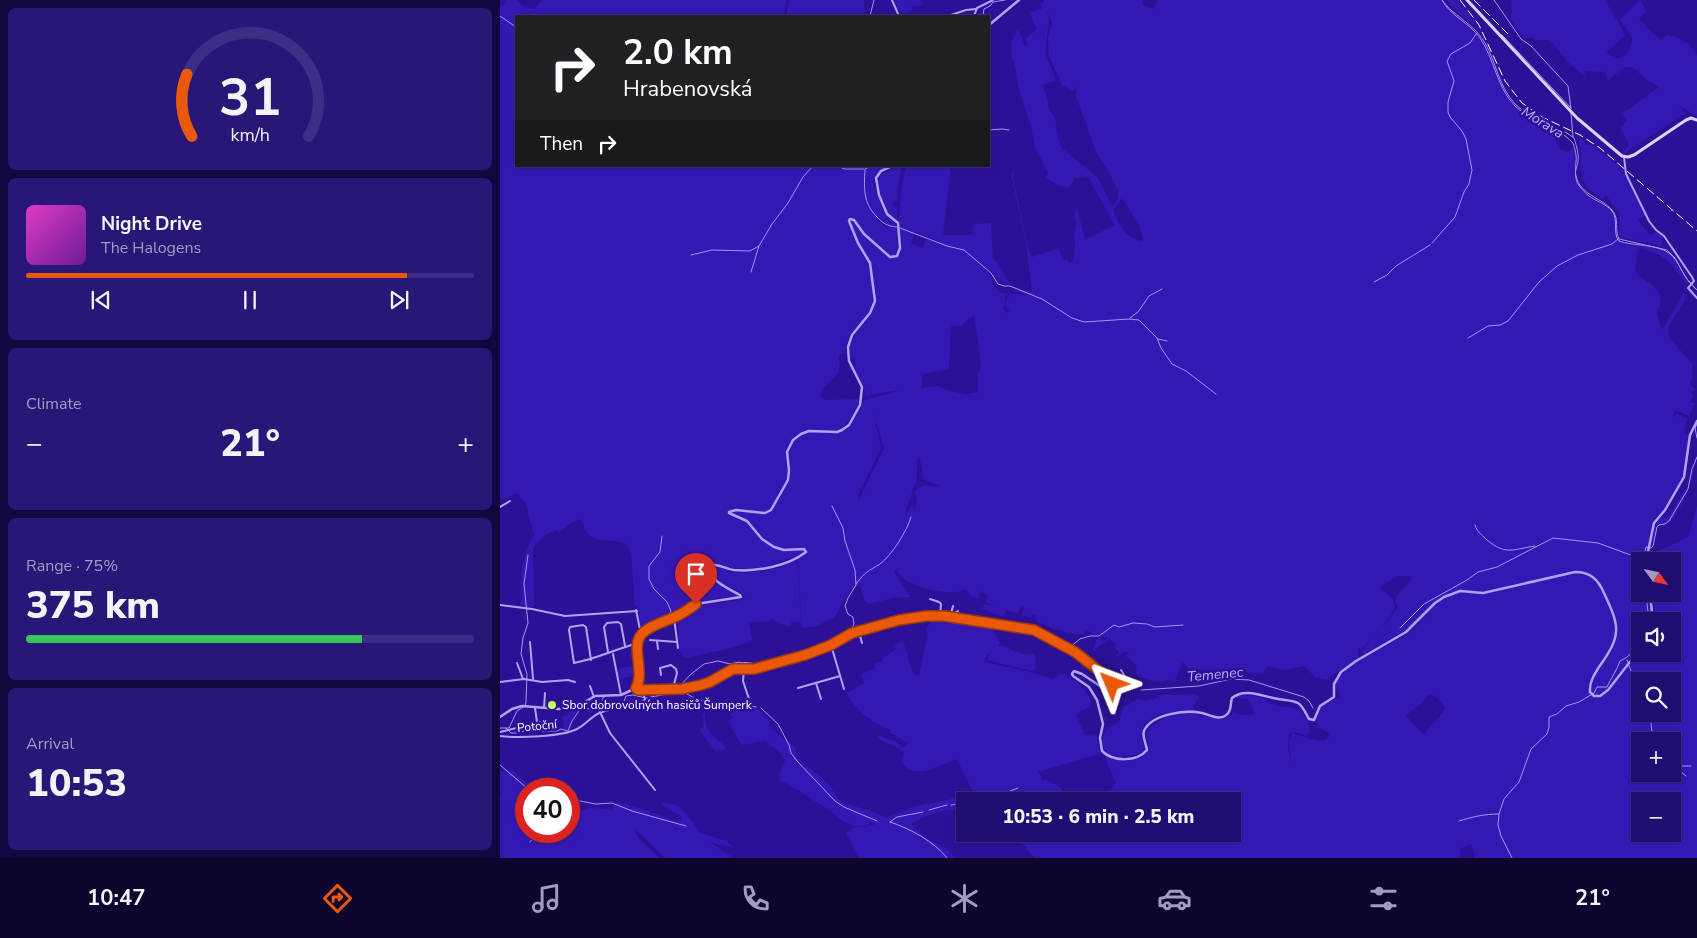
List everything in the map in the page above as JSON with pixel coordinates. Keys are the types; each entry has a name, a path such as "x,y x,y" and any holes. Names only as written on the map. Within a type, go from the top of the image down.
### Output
{"main road":[{"path":"1467,0 1573,114 1615,151 1624,156 1634,155 1686,120 1692,118 1697,120"}],"street":[{"path":"892,0 899,15"},
{"path":"951,15 976,9 993,0"},
{"path":"990,23 1019,0"},
{"path":"974,15 976,9"},
{"path":"1624,156 1626,174 1648,221 1664,236 1692,277 1694,281 1688,288 1697,298 1697,302"},
{"path":"641,634 674,618 696,604 741,597 718,582 707,568 708,564 733,570 764,569 781,565 806,552 804,548 784,550 770,545 762,539 747,521 729,512 736,510 765,513 771,510 788,480 787,452 793,440 809,431 842,430 849,425 860,405 862,387 850,360 848,347 852,335 870,313 875,301 870,263 858,243 849,221 850,219 854,220 864,234 890,257 897,256 900,248 898,224 887,214 878,195 876,178 890,167"},
{"path":"1648,552 1654,523 1669,504 1684,476 1690,435 1697,421"},
{"path":"500,507 510,501"},
{"path":"500,717 516,708 525,706 544,709 576,707 594,697 621,695 636,688 642,690 701,685 733,669 744,670 805,655 848,636 906,618 940,615 1034,630 1075,652 1112,681 1110,687 1103,688 1082,674 1074,671 1072,674 1089,687 1097,700 1103,724 1100,738 1102,751 1107,756 1124,759 1133,758 1144,754 1147,750 1143,737 1144,731 1154,721 1175,713 1202,713 1216,717 1223,716 1230,712 1233,697 1240,694 1258,693 1294,702 1302,707 1310,720 1314,720 1320,706 1334,697 1334,684 1338,677 1356,661 1406,632 1435,603 1454,592 1483,592 1568,573 1582,572 1596,579 1601,585 1617,624 1615,642 1591,682 1591,693 1596,697 1608,690 1631,660"},
{"path":"930,599 941,604 940,615"},
{"path":"500,606 533,609 566,616 637,611 641,634 638,643 639,680 636,688"},
{"path":"950,616 953,606"},
{"path":"950,616 958,611"},
{"path":"674,618 678,648"},
{"path":"608,652 604,627 606,623 618,622 621,624 625,646"},
{"path":"591,660 586,627 583,625 572,626 569,630 574,663 591,660 608,652 638,643"},
{"path":"859,632 862,643"},
{"path":"650,640 678,642"},
{"path":"657,641 658,649"},
{"path":"530,642 533,679"},
{"path":"831,645 844,689"},
{"path":"613,654 621,695"},
{"path":"517,663 523,679"},
{"path":"744,663 756,667"},
{"path":"662,675 660,668 671,665 676,669 677,674 673,688"},
{"path":"744,670 742,681 749,699"},
{"path":"1121,670 1128,681 1128,686"},
{"path":"798,688 840,676"},
{"path":"500,682 533,679 542,682 568,680 574,682"},
{"path":"816,683 821,699"},
{"path":"590,686 594,697"},
{"name":"Potoční","path":"500,736 531,737 570,732 583,726 600,712 623,708 643,701 645,698 642,690"},
{"path":"544,709 545,692"},
{"path":"604,696 600,712 614,738 656,790"},
{"path":"535,708 537,722"},
{"path":"500,732 542,722"}],"shaded area":[{"path":"507,0 516,0 524,7 535,9 542,0 786,0 784,15 515,15 515,167 887,167 879,172 873,181 884,214 896,226 887,225 883,220 878,219 884,227 897,228 898,248 900,246 901,196 906,167 951,167 943,235 972,235 974,224 991,223 993,259 997,262 1009,284 998,280 989,268 986,270 974,260 992,276 993,289 995,287 1001,293 1008,294 1005,298 1005,306 1003,307 1006,313 1010,310 1006,307 1006,301 1010,295 1030,296 1015,291 1019,289 1032,292 1026,243 1011,174 1015,171 1013,177 1028,249 1032,257 1056,249 1055,251 1058,248 1063,260 1068,260 1069,264 1074,260 1076,223 1074,217 1076,210 1078,211 1085,240 1115,225 1088,177 1077,178 1074,176 1073,182 1069,187 1059,186 1046,177 1048,173 1034,145 1032,130 1018,86 1011,52 1012,41 1018,29 1025,46 1027,45 1025,39 1037,29 1029,12 1042,9 1040,5 1045,0 1144,0 1142,2 1143,5 1154,9 1158,0 1442,0 1450,11 1479,36 1485,45 1507,96 1515,105 1540,123 1553,136 1560,149 1568,152 1574,146 1577,161 1574,176 1591,197 1612,211 1616,221 1617,238 1667,252 1672,256 1688,282 1687,285 1672,266 1661,256 1638,248 1635,271 1657,290 1661,299 1657,312 1661,329 1684,292 1686,299 1668,327 1669,337 1692,364 1690,384 1696,390 1690,392 1693,394 1690,403 1695,403 1689,416 1675,410 1673,417 1678,414 1687,418 1684,434 1689,436 1686,463 1680,482 1672,497 1651,523 1653,523 1647,552 1631,552 1631,602 1650,602 1651,612 1631,612 1631,658 1607,689 1596,696 1591,692 1592,685 1613,647 1617,630 1616,622 1605,591 1599,582 1593,576 1580,571 1483,592 1454,591 1444,596 1411,626 1364,654 1362,652 1366,646 1385,624 1394,612 1398,605 1395,602 1394,610 1381,628 1361,651 1359,648 1359,658 1326,680 1315,677 1304,666 1285,670 1268,666 1263,674 1237,672 1210,679 1201,679 1207,677 1202,670 1190,671 1183,662 1175,680 1164,681 1143,679 1139,676 1136,672 1137,666 1126,656 1130,652 1123,652 1118,656 1115,654 1119,654 1119,651 1116,650 1115,643 1109,639 1096,649 1095,652 1093,649 1096,640 1100,637 1105,641 1107,638 1092,634 1086,630 1084,634 1069,634 1040,623 1035,615 1029,617 1022,615 1024,608 1021,606 1017,613 1006,610 1003,617 983,609 985,604 996,607 986,602 987,596 982,591 977,595 979,598 973,597 964,588 963,591 955,592 927,589 903,578 897,572 898,568 894,570 895,574 910,597 894,598 868,604 864,600 860,584 848,593 835,617 817,626 802,628 798,560 794,556 772,565 756,568 731,568 727,572 745,573 771,570 794,560 798,567 801,623 791,622 791,627 777,623 771,618 770,621 749,623 751,641 731,648 685,658 680,651 677,619 697,606 742,600 745,598 744,595 725,586 722,588 737,595 737,597 726,597 695,603 682,612 641,630 638,605 635,606 631,554 628,546 619,541 591,537 580,519 560,532 556,530 542,537 533,548 534,607 519,606 521,603 523,561 534,535 525,501 521,499 518,493 504,499 500,498 500,6 504,5","holes":["1047,12 1052,22 1048,40 1049,56 1062,85 1073,91 1077,87 1076,96 1096,152 1118,190 1118,198 1114,206 1112,206 1098,178 1063,149 1059,142 1055,118 1050,111 1044,88 1044,85 1056,80 1045,52 1049,20","1121,199 1124,200 1140,228 1142,241 1136,240 1123,230 1113,210","914,232 949,247 926,239 923,248 911,244","974,315 981,365 978,373 978,392 967,394 953,392 937,386 921,388 923,374 949,369 951,326 961,326","859,326 854,334 850,354 851,359 856,360 854,368 864,387 865,396 905,389 864,400 850,425 845,430 843,427 852,416 859,402 858,399 824,400 821,396 823,389 839,372 839,355 844,353 849,336","873,411 884,448 859,500 858,495 881,448","920,458 923,479 940,487 925,486 916,490 914,493 917,499 915,509 912,506 907,513 906,511 917,478 917,460","1398,576 1411,576 1412,578 1396,597 1395,602 1379,588"]},
{"path":"789,0 864,0 864,15 786,15"},
{"path":"895,0 920,0 923,4 917,7 914,5 911,7 913,10 905,14 898,9"},
{"path":"1447,0 1457,0 1477,25 1454,9"},
{"path":"1511,0 1605,0 1625,35 1606,53 1617,58 1627,54 1632,38 1620,20 1640,0 1646,11 1639,18 1649,30 1661,40 1667,35 1672,37 1672,35 1689,44 1697,55 1697,118 1679,106 1685,113 1623,154 1629,145 1620,127 1627,121 1622,114 1659,87 1632,67 1625,67 1608,80 1605,72 1584,71 1585,77 1568,62 1550,40 1535,40 1531,37 1524,38 1511,20"},
{"path":"1578,138 1584,140 1586,145 1592,145 1623,170 1646,216 1637,219 1648,233 1652,235 1657,231 1663,237 1661,246 1620,237 1619,213 1606,195 1603,199 1601,198 1589,189 1584,181"},
{"path":"895,167 902,167 897,201 893,201 893,206 897,207 897,220 888,213 880,197 877,179"},
{"path":"1686,488 1688,491 1674,516 1669,522 1658,527 1649,552 1651,539 1659,518 1667,518"},
{"path":"1697,506 1697,858 1475,858 1471,844 1460,849 1460,858 1034,858 1023,844 1016,842 1241,842 1241,792 1102,792 1112,789 1116,783 1105,757 1117,760 1140,758 1149,750 1146,733 1149,728 1165,717 1165,713 1153,718 1142,729 1142,740 1145,747 1142,752 1126,756 1110,754 1103,747 1104,734 1119,722 1123,706 1137,699 1149,701 1148,698 1152,700 1160,695 1195,694 1199,697 1193,707 1199,716 1225,718 1234,712 1242,715 1255,714 1247,699 1236,698 1237,696 1244,695 1258,697 1276,705 1298,710 1306,717 1310,731 1307,736 1295,732 1289,734 1288,748 1291,763 1289,740 1293,733 1319,741 1328,738 1330,733 1318,727 1316,721 1321,706 1341,698 1335,688 1339,678 1346,670 1356,662 1412,630 1442,599 1455,593 1485,593 1575,574 1588,575 1595,580 1600,586 1616,624 1614,642 1590,682 1589,693 1597,698 1609,690 1631,662 1681,662 1681,612 1656,612 1653,602 1681,602 1681,552 1656,552 1688,537","holes":["1429,694 1436,697 1445,707 1444,711 1424,734 1405,716 1421,704"]},
{"path":"934,620 962,621 990,626 1000,643 997,646 1006,647 1019,653 1033,654 1036,657 1035,669 1033,671 987,659 992,650 985,658 985,662 1027,671 1052,679 1060,674 1065,675 1074,680 1086,692 1091,701 1089,707 1076,714 1085,735 1097,736 1100,754 1037,772 1041,775 1041,779 1047,780 1061,788 1063,792 973,792 957,759 928,770 914,771 907,768 901,762 904,751 876,738 878,735 903,747 909,743 866,716 854,705 846,693 864,684 861,674 874,669 875,663 882,661 883,658 897,649 894,645 901,641 903,641 913,674 919,676 927,636 926,628"},
{"path":"637,665 637,675 619,679 617,669"},
{"path":"739,703 756,707 770,722 768,726 795,747 797,757 827,782 839,800 846,804 874,812 886,818 913,807 956,798 956,811 930,814 911,824 929,840 947,849 954,858 859,858 846,833 853,828 874,825 872,822 865,825 852,825 779,780 785,761 779,751 765,741 742,745 728,722 732,718 730,714 733,713 733,707"},
{"path":"580,708 571,721 568,730 564,729 563,716 567,716 570,710"},
{"path":"705,712 706,725 711,734 726,749 716,752 699,729 704,727 702,714"},
{"path":"507,769 512,770 521,778 515,778 515,843 580,843 580,811 590,808 609,809 611,811 617,802 672,820 681,821 681,816 670,811 661,803 663,802 679,806 701,833 726,840 734,848 709,842 734,858 665,858 633,827 640,840 660,858 500,858 500,794 502,794 500,791 500,772"}],"water":[{"name":"Morava","path":"1442,0 1478,33 1489,50 1505,90 1515,104 1529,115 1560,129 1574,138 1578,155 1576,172 1576,157 1573,143 1560,132 1529,116 1515,106 1504,91 1480,38 1450,11"},
{"path":"1576,174 1582,188 1612,210 1619,239 1667,250 1673,256 1658,248 1619,241 1612,211 1589,196 1578,184"}],"waterway":[{"path":"870,15 874,0"},
{"path":"983,15 984,9 993,2 1005,0"},
{"path":"1494,0 1521,39 1531,46 1568,86 1571,109"},
{"path":"500,16 515,26"},
{"path":"1432,243 1455,217 1469,184 1472,170 1466,139 1448,112 1448,102 1454,81 1447,61 1451,54 1470,43 1477,33"},
{"path":"1502,35 1571,108"},
{"name":"Morava","path":"1571,113 1573,137"},
{"path":"990,130 1009,130"},
{"path":"691,255 712,250 750,251 759,246 803,177 812,167"},
{"path":"840,167 845,169 864,169"},
{"path":"870,167 865,169 865,189 869,206 883,222 897,227"},
{"path":"900,228 947,246 964,250 991,273 998,284 1010,286 1042,299 1072,318 1084,322 1139,320 1157,338 1161,348 1172,364 1186,371 1216,394"},
{"path":"1468,338 1488,326 1500,325 1508,321 1539,282 1557,266 1578,255 1612,244 1618,239"},
{"path":"1374,282 1430,245"},
{"path":"751,272 759,246"},
{"path":"1130,318 1138,312 1149,296 1162,289"},
{"path":"1158,339 1167,341"},
{"path":"1697,424 1695,428 1697,438"},
{"path":"1645,552 1646,547 1651,548 1653,546 1657,527 1669,521 1688,489 1692,469 1697,457"},
{"path":"832,506 843,528 845,541 855,570 856,585 845,606 848,614 853,617 854,624 850,633"},
{"path":"856,584 869,570 880,564 894,549 903,536 911,517"},
{"path":"1475,525 1477,530 1487,540 1505,550 1535,546"},
{"path":"642,632 669,617 671,611 667,602 654,589 649,579 649,566 660,552 662,536"},
{"path":"1400,628 1424,604 1478,572 1497,567 1553,538 1598,543 1631,555"},
{"path":"506,728 509,728 517,711 525,706 526,702 527,674 521,654 523,638 528,623 524,584 528,555"},
{"path":"1647,602 1648,612"},
{"name":"Temenec","path":"910,617 938,615"},
{"name":"Temenec","path":"963,617 1004,623"},
{"path":"1070,647 1080,639 1099,636 1114,625 1119,627 1133,623 1147,624 1155,627 1183,625"},
{"name":"Temenec","path":"1016,625 1031,627"},
{"name":"Temenec","path":"1057,641 1073,650"},
{"name":"Temenec","path":"678,688 704,664 718,661 730,664 739,662 758,667 831,643"},
{"path":"1512,858 1501,836 1498,825 1499,814 1504,799 1519,782 1531,749 1547,734 1549,717 1557,714 1566,706 1579,702 1594,693 1597,687 1607,687 1620,661 1631,652"},
{"path":"1627,660 1631,672"},
{"name":"Temenec","path":"1141,690 1199,686 1231,679 1249,680 1304,697 1313,708"},
{"name":"Temenec","path":"500,728 506,728 511,733 529,730 557,731 561,729 568,731 581,708 622,707 626,696 633,695 646,698 682,691 699,701 710,700 715,706"},
{"path":"718,707 731,708 739,703 756,707"},
{"path":"761,708 778,724 791,753 797,761 835,801 844,807 877,821"},
{"path":"1651,722 1652,732"},
{"path":"500,765 515,778"},
{"path":"1681,766 1691,766"},
{"path":"1681,772 1686,776"},
{"path":"1008,792 1018,788"},
{"path":"580,801 596,804 612,803 632,811 686,826"},
{"path":"951,805 956,804"},
{"path":"929,810 947,805"},
{"path":"890,822 897,817 923,812"},
{"path":"1459,821 1478,816 1499,814"},
{"path":"890,822 921,836 936,846 947,858"}],"railway":[{"path":"1460,0 1479,25 1505,81 1522,103 1542,117 1580,135 1600,148 1697,231"},
{"path":"1474,0 1508,34"}],"place":[{"name":"Sbor dobrovolných hasičů Šumperk","path":"552,705"}],"route":[{"path":"696,604 682,614 646,630 640,636 638,646 639,682 636,688 638,690 690,688 710,682 733,669 750,670 805,655 831,645 852,633 906,618 926,616 944,616 1034,630 1075,652 1112,681 1112,684"}]}
